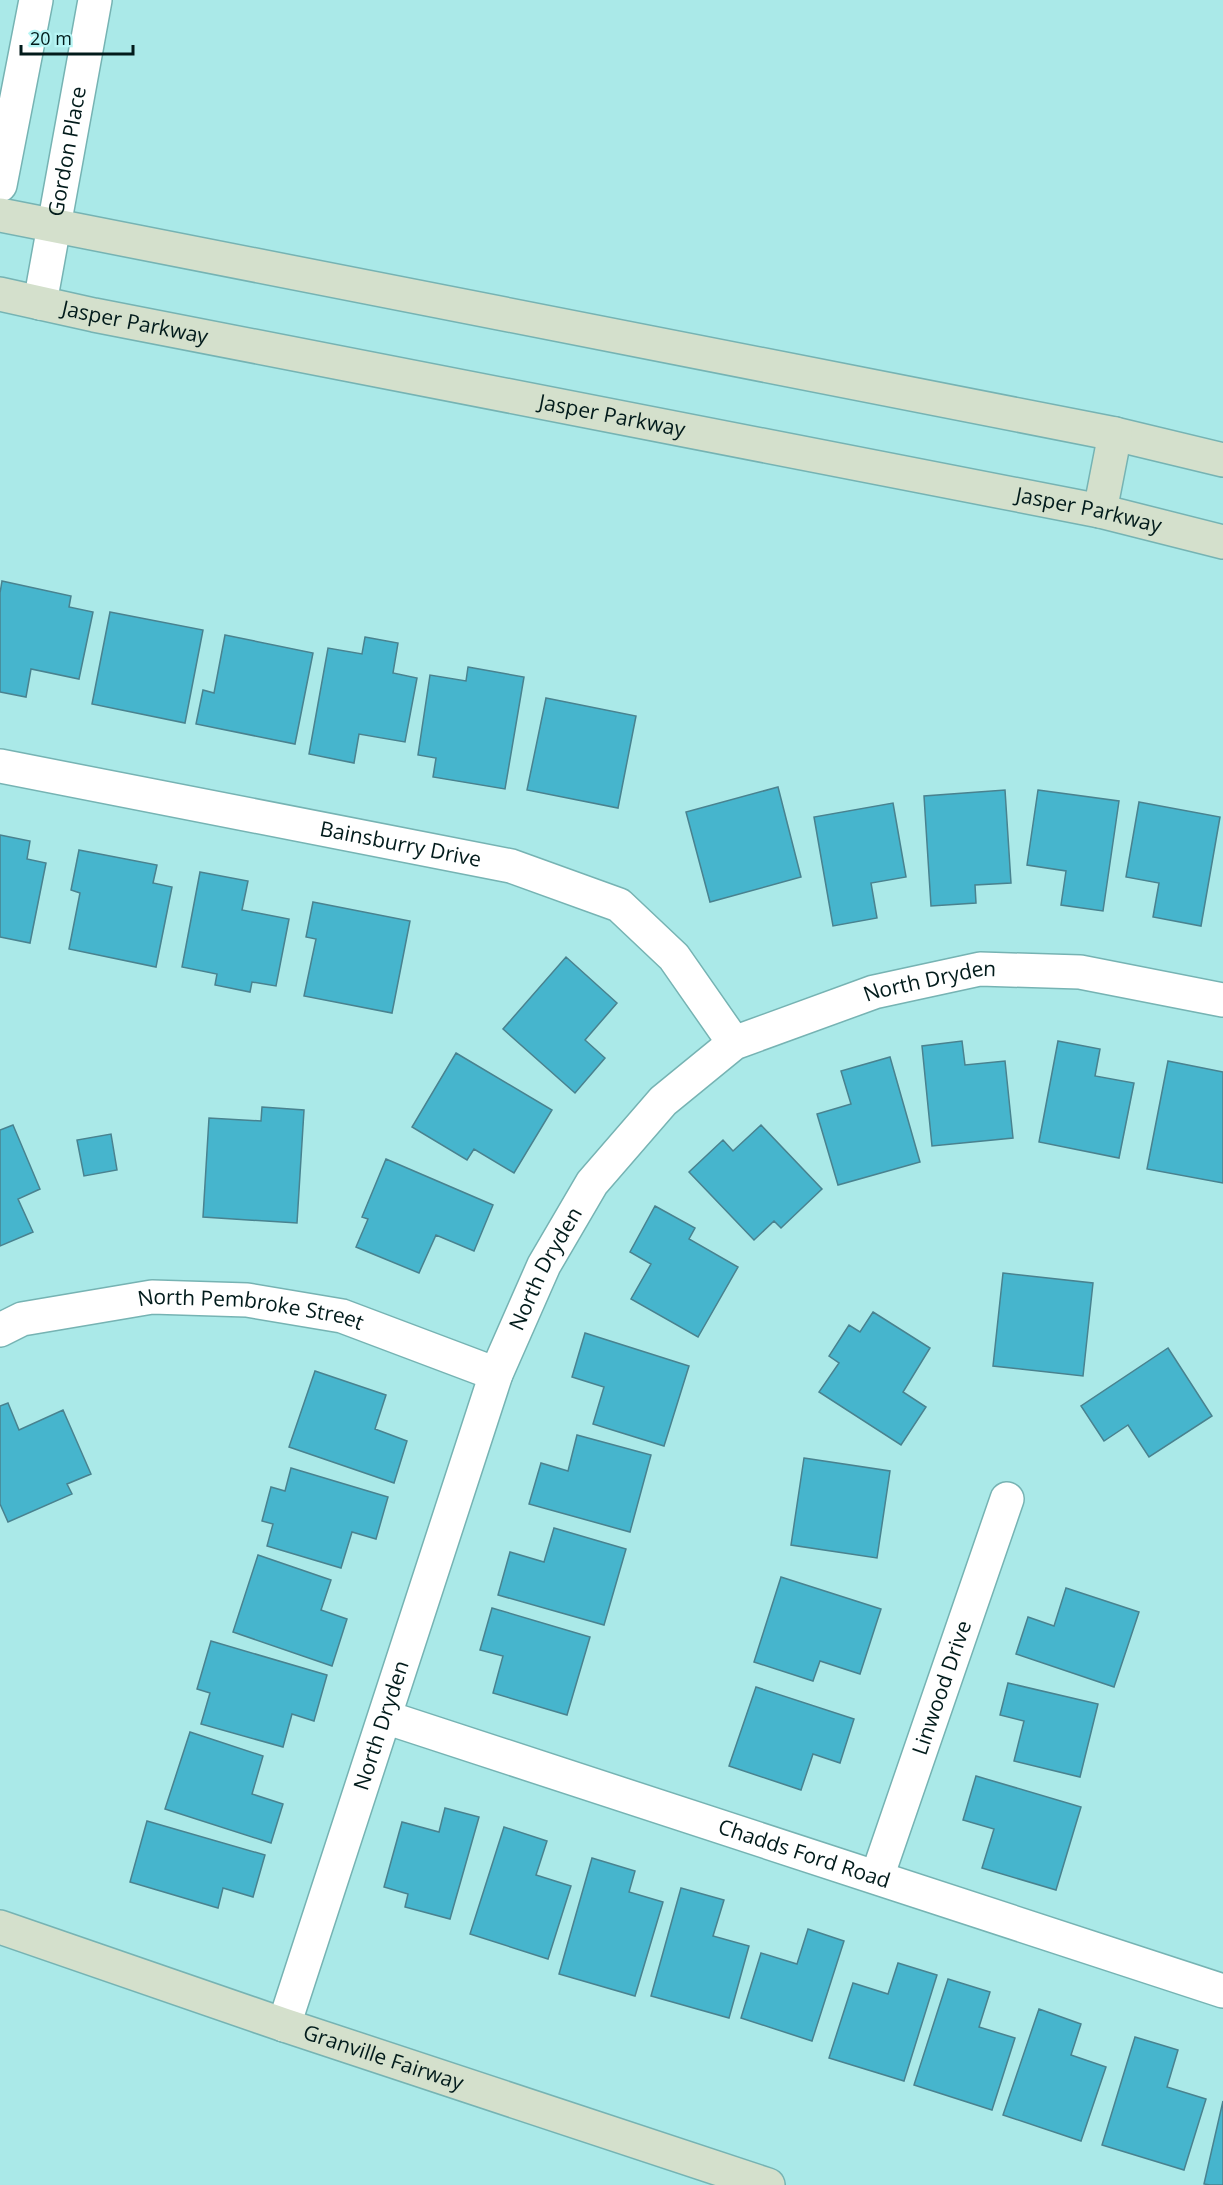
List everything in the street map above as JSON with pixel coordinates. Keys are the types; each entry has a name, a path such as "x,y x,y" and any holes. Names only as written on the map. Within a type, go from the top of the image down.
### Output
{"main road":[{"path":"0,215 1115,434 1223,460"},
{"name":"Jasper Parkway","path":"0,294 117,320 1100,511 1223,542"},
{"path":"1100,511 1115,434"},
{"name":"Granville Fairway","path":"0,1927 284,2025 768,2185"}],"street":[{"path":"0,185 36,0"},
{"name":"Gordon Place","path":"40,303 95,0"},
{"name":"Bainsburry Drive","path":"0,766 511,866 619,905 674,957 734,1043"},
{"name":"North Dryden","path":"284,2025 496,1374 544,1265 592,1184 663,1101 734,1043 874,992 980,969 1080,972 1223,1000"},
{"name":"North Pembroke Street","path":"0,1330 22,1319 152,1297 247,1300 342,1316 496,1374"},
{"name":"Linwood Drive","path":"877,1877 1007,1499"},
{"name":"Chadds Ford Road","path":"385,1717 1223,1991"}],"building":[{"path":"2,581 71,596 69,607 93,612 79,679 31,669 26,697 0,692"},
{"path":"110,612 203,630 185,723 92,704"},
{"path":"225,635 313,653 295,744 196,724 203,690 214,693"},
{"path":"365,637 398,643 393,673 417,678 405,742 359,734 354,763 309,754 328,648 362,654"},
{"path":"468,667 524,677 505,789 433,777 436,758 418,755 430,675 466,681"},
{"path":"546,698 636,716 618,808 527,790"},
{"path":"778,787 801,877 710,902 686,812"},
{"path":"1005,790 1011,883 975,885 976,903 931,906 924,796"},
{"path":"1038,790 1119,801 1103,911 1061,905 1066,871 1027,865"},
{"path":"1139,802 1220,817 1201,926 1153,917 1159,883 1126,877"},
{"path":"893,803 906,877 871,883 877,918 833,926 814,817"},
{"path":"0,835 30,841 27,859 46,863 30,943 0,937"},
{"path":"79,850 157,865 153,883 172,887 156,967 69,949 80,893 71,890"},
{"path":"200,872 248,881 242,910 289,919 276,986 252,982 250,992 215,985 217,974 182,967"},
{"path":"313,902 410,921 392,1013 304,996 316,939 306,937"},
{"path":"566,957 617,1003 585,1040 605,1058 575,1093 503,1029"},
{"path":"962,1041 965,1065 1005,1061 1013,1138 932,1146 922,1046"},
{"path":"1058,1041 1100,1049 1095,1076 1134,1083 1119,1158 1039,1142"},
{"path":"456,1053 552,1110 514,1173 474,1149 467,1160 412,1127"},
{"path":"890,1057 920,1162 838,1185 817,1114 851,1104 841,1071"},
{"path":"1168,1061 1223,1072 1223,1183 1147,1169"},
{"path":"262,1107 304,1110 297,1223 203,1217 209,1118 261,1121"},
{"path":"13,1125 40,1189 18,1199 33,1232 0,1246 0,1130"},
{"path":"761,1125 822,1189 781,1228 774,1221 754,1240 689,1172 723,1140 733,1151"},
{"path":"111,1134 117,1170 84,1176 77,1140"},
{"path":"386,1159 493,1205 474,1251 436,1235 419,1273 356,1247 368,1219 362,1217"},
{"path":"655,1206 695,1228 689,1239 738,1267 698,1337 631,1299 651,1264 630,1252"},
{"path":"1003,1273 1093,1283 1083,1376 993,1366"},
{"path":"873,1312 930,1348 903,1392 926,1407 901,1445 819,1392 839,1363 829,1356 849,1325 860,1332"},
{"path":"585,1333 689,1366 664,1446 593,1424 604,1387 572,1377"},
{"path":"1168,1348 1212,1416 1149,1457 1128,1425 1104,1441 1081,1406"},
{"path":"315,1371 386,1395 375,1429 407,1441 394,1483 289,1447"},
{"path":"8,1403 19,1430 63,1410 91,1474 67,1484 72,1494 8,1522 0,1504 0,1406"},
{"path":"577,1435 651,1455 630,1532 529,1504 541,1463 568,1471"},
{"path":"804,1458 890,1471 877,1558 791,1545"},
{"path":"291,1468 388,1497 376,1539 352,1532 341,1568 267,1546 273,1524 262,1521 271,1487 285,1491"},
{"path":"554,1528 626,1549 604,1625 498,1595 510,1552 544,1562"},
{"path":"258,1555 331,1580 321,1610 347,1619 332,1666 233,1632"},
{"path":"781,1577 881,1609 860,1674 820,1661 813,1681 754,1662"},
{"path":"1066,1588 1139,1612 1114,1687 1016,1654 1028,1617 1054,1626"},
{"path":"492,1608 590,1637 567,1715 493,1693 503,1656 480,1650"},
{"path":"211,1641 327,1675 314,1721 292,1714 283,1747 201,1724 210,1693 197,1689"},
{"path":"1008,1683 1098,1704 1080,1777 1014,1761 1024,1721 1000,1715"},
{"path":"756,1687 854,1719 840,1763 813,1754 801,1790 729,1766"},
{"path":"190,1732 263,1756 252,1794 283,1804 271,1843 165,1809"},
{"path":"976,1776 1081,1807 1056,1890 982,1868 994,1829 963,1820"},
{"path":"445,1808 479,1817 450,1919 405,1907 408,1894 384,1887 402,1822 439,1832"},
{"path":"147,1821 265,1855 253,1897 223,1888 218,1908 130,1882"},
{"path":"504,1827 547,1841 536,1875 571,1886 548,1959 470,1934"},
{"path":"592,1858 635,1871 629,1892 663,1902 635,1996 559,1974"},
{"path":"681,1888 724,1900 713,1936 749,1946 729,2018 651,1996"},
{"path":"808,1929 844,1941 812,2041 741,2018 761,1953 797,1964"},
{"path":"898,1963 937,1975 904,2081 829,2058 853,1983 888,1994"},
{"path":"948,1979 990,1992 979,2027 1015,2038 992,2110 914,2085"},
{"path":"1039,2009 1081,2024 1071,2055 1106,2067 1081,2141 1003,2115"},
{"path":"1135,2037 1178,2050 1167,2087 1206,2099 1184,2170 1102,2145"},
{"path":"1223,2101 1223,2185 1204,2184"}]}
